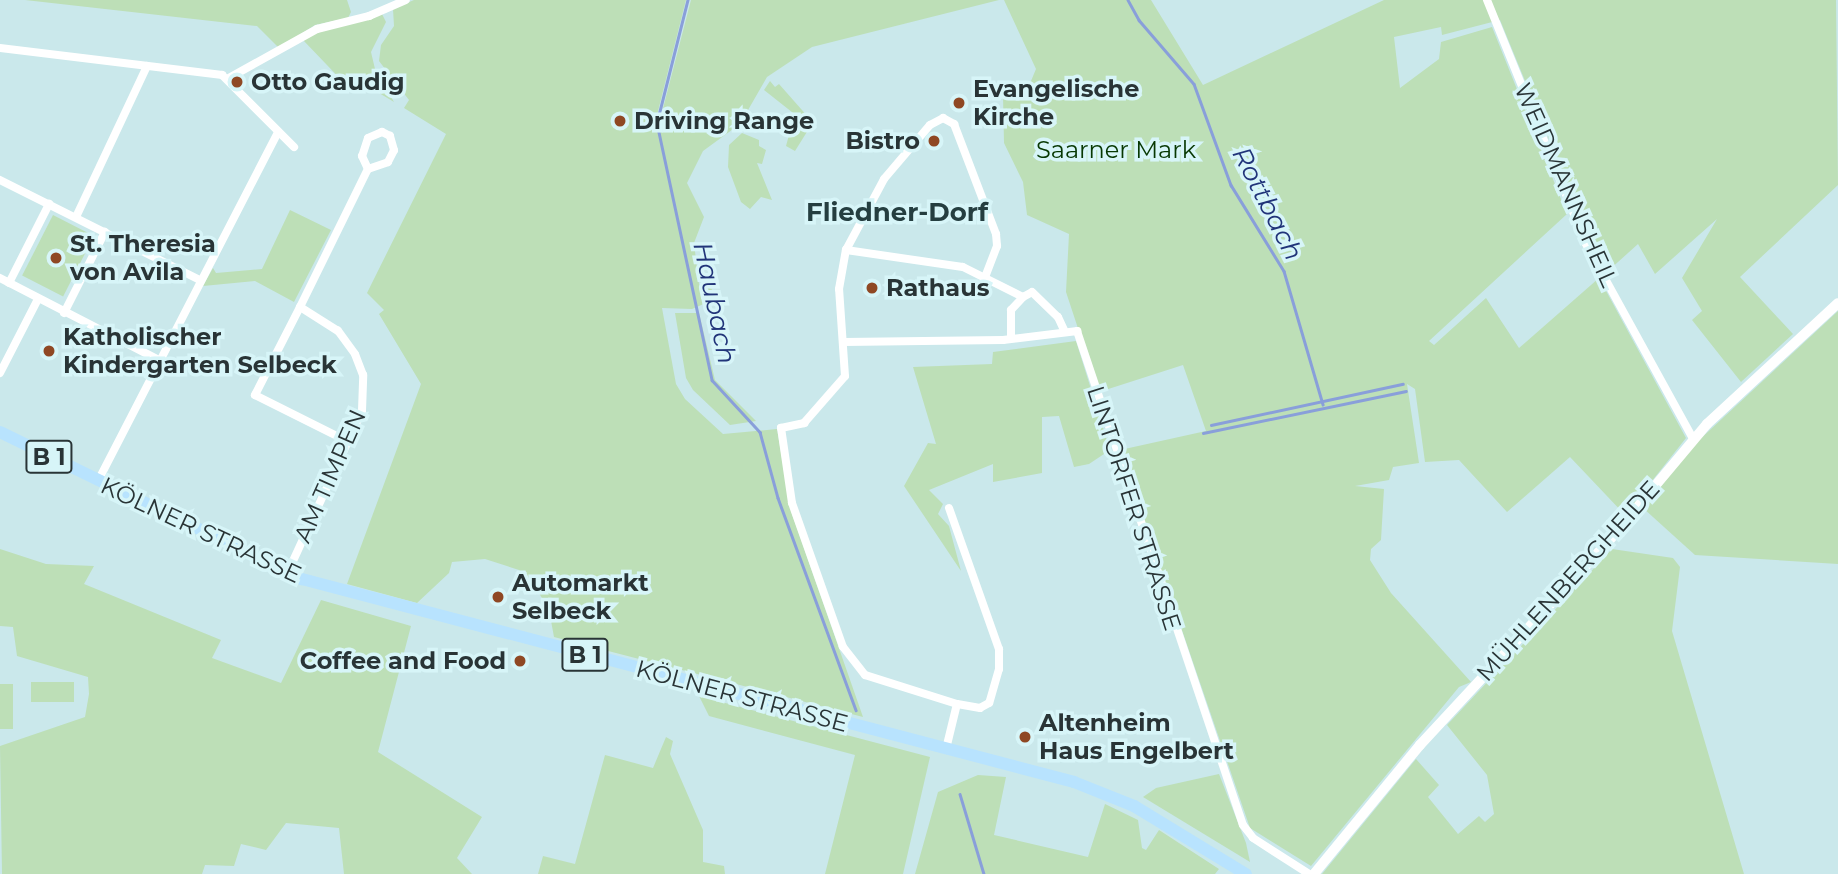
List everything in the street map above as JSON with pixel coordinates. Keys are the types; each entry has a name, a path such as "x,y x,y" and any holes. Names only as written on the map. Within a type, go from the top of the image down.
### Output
{"main road":[{"name":"KÖLNER STRASSE","path":"0,432 287,573 361,597 1105,793 1246,874"}],"street":[{"path":"227,79 317,29 369,16 406,0"},
{"name":"WEIDMANNSHEIL","path":"1487,0 1586,244 1693,439"},
{"path":"0,48 208,71 227,79 294,147"},
{"path":"76,217 147,66"},
{"path":"950,508 999,649 999,669 989,703 979,708 883,682 851,663 792,503 781,428 804,422 838,386 847,366 839,289 846,250 884,179 936,120 947,119 954,124 996,233 997,246 985,277"},
{"path":"98,481 278,132"},
{"path":"349,442 255,395 369,169 388,162 394,150 390,135 382,132 368,138 362,156 369,169"},
{"path":"0,180 200,280"},
{"path":"9,283 49,204"},
{"path":"64,313 105,233"},
{"path":"846,250 953,265 985,277 1023,297"},
{"path":"0,278 159,360"},
{"path":"844,342 1011,338 1064,330 1037,294 1023,297 1011,310 1011,338"},
{"path":"0,373 38,299"},
{"name":"MÜHLENBERGHEIDE","path":"1312,874 1420,746 1608,542 1693,439 1838,303"},
{"name":"AM TIMPEN","path":"287,573 362,411 360,365 338,331 300,307"},
{"name":"LINTORFER STRASSE","path":"1064,330 1077,331 1243,825 1253,838 1312,874"},
{"path":"946,749 957,704"}],"green space":[{"path":"25,0 347,0 351,12 348,18 315,25 279,48 257,26"},
{"path":"414,0 686,0 655,123 660,120 691,0 999,0 812,47 767,77 740,124 703,151 687,183 704,217 694,243 699,284 712,289 706,303 692,309 662,308 676,384 685,399 723,434 777,429 791,511 863,717 554,637 549,610 536,588 519,570 485,559 452,562 449,573 417,603 347,584 421,384 379,314 384,310 367,293 446,134 404,108 409,100 379,61 381,45 394,26 393,9"},
{"name":"Saarner Mark","path":"1004,0 1151,0 1203,85 1384,0 1836,0 1838,185 1740,277 1793,334 1741,382 1692,320 1702,311 1682,278 1717,219 1655,274 1638,244 1608,271 1579,212 1500,20 1442,35 1441,27 1394,37 1400,88 1439,59 1441,42 1492,27 1567,214 1429,341 1434,345 1486,298 1519,348 1599,278 1686,438 1625,515 1570,457 1507,512 1459,460 1425,462 1415,389 1407,384 1419,463 1393,467 1389,480 1355,486 1384,489 1381,540 1371,549 1370,560 1391,593 1471,682 1459,687 1311,866 1250,828 1120,450 1206,431 1183,365 1099,392 1066,292 1069,234 1027,215 1023,182 1004,143 1003,96 1031,81 1036,69"},
{"path":"382,14 386,22 371,52 375,69 394,102 354,78 349,88 303,40 316,32"},
{"path":"770,81 775,87 779,84 809,118 810,127 795,151 786,146 789,135 802,120 764,90"},
{"path":"742,133 759,140 759,146 766,150 762,164 757,163 772,200 761,197 750,209 741,202 728,167 729,145"},
{"path":"290,210 331,230 294,302 255,281 203,286 213,268 216,273 262,269"},
{"path":"53,215 94,236 63,296 22,276"},
{"path":"1838,311 1838,564 1695,555 1643,508 1697,442"},
{"path":"675,313 699,313 715,380 756,421 730,425 693,390 686,378"},
{"path":"1076,341 1110,450 1089,464 1074,467 1059,416 1042,417 1042,473 993,482 993,464 929,490 943,504 938,514 949,526 961,571 904,486 928,443 936,444 913,367 992,364 993,352"},
{"path":"0,549 46,564 94,566 84,584 221,640 212,658 281,683 321,600 411,626 378,752 482,817 457,858 472,874 344,874 339,828 286,823 266,850 241,844 234,866 205,865 202,874 2,874 0,746 85,717 89,694 88,677 17,656 13,627 0,626"},
{"path":"1612,549 1673,558 1680,567 1672,631 1744,874 1322,874 1416,759 1439,785 1428,797 1458,834 1479,816 1485,822 1494,814 1487,775 1447,725"},
{"path":"31,682 74,682 74,702 31,702"},
{"path":"0,684 13,684 13,729 0,729"},
{"path":"699,696 930,757 903,874 825,874 855,755 709,716"},
{"path":"666,737 673,741 670,754 703,830 703,862 724,866 725,874 538,874 543,856 575,864 605,755 653,768"},
{"path":"1219,774 1246,843 1250,862 1143,797 1156,788"},
{"path":"978,775 1006,777 994,835 1088,857 1105,804 1138,820 1142,848 1146,850 1159,830 1219,869 1215,874 915,874 938,792"}],"waterway":[{"name":"Haubach","path":"688,0 657,123 712,380 760,432 778,498 856,710"},
{"name":"Rottbach","path":"1128,0 1139,20 1194,84 1231,185 1284,271 1323,404"},
{"path":"1211,425 1403,384"},
{"path":"1203,433 1406,391"},
{"name":"Haubach","path":"960,794 984,874"}],"place":[{"name":"Otto Gaudig","path":"237,82"},
{"name":"Evangelische Kirche","path":"959,103"},
{"name":"Driving Range","path":"620,121"},
{"name":"Bistro","path":"934,141"},
{"name":"St. Theresia von Avila","path":"56,258"},
{"name":"Rathaus","path":"872,288"},
{"name":"Katholischer Kindergarten Selbeck","path":"49,351"},
{"name":"Automarkt Selbeck","path":"498,597"},
{"name":"Coffee and Food","path":"520,661"},
{"name":"Altenheim Haus Engelbert","path":"1025,737"}],"district":[{"name":"Fliedner-Dorf","path":"897,213"}]}
